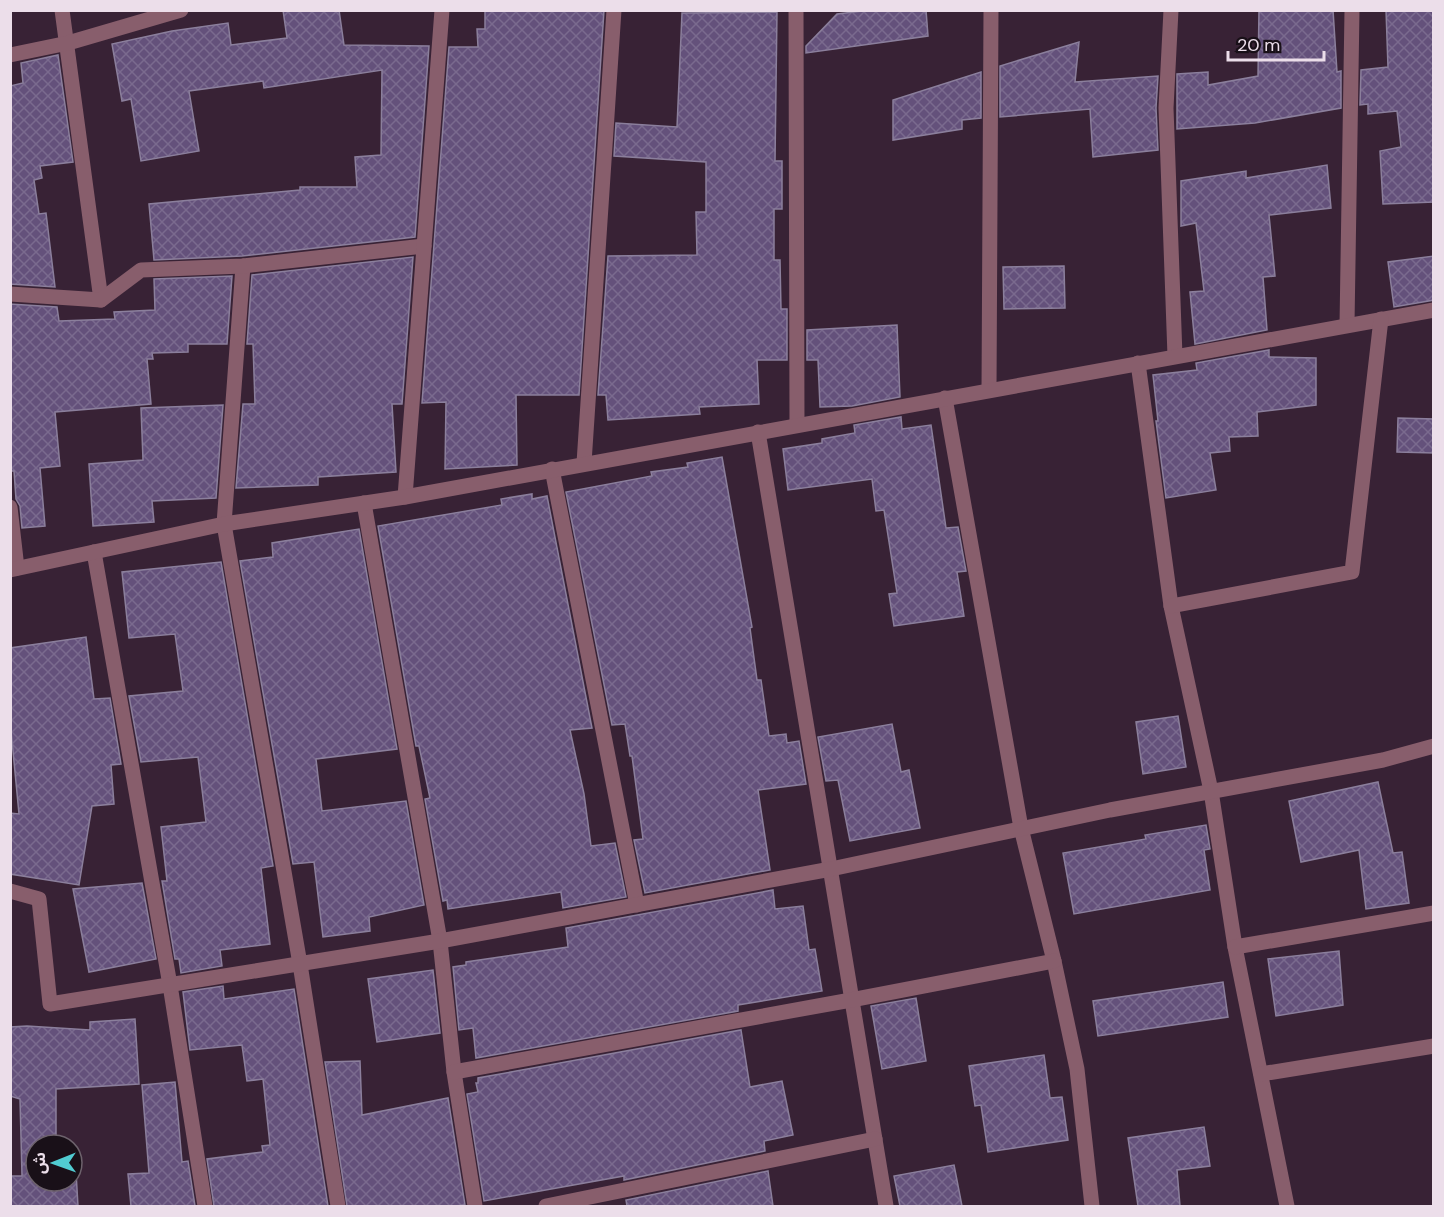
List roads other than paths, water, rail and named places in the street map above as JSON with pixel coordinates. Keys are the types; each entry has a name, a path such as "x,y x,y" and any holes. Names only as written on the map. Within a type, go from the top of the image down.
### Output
{"street":[{"path":"62,10 101,300"},
{"path":"10,55 68,43 181,10"},
{"path":"405,497 442,10"},
{"path":"585,463 614,10"},
{"path":"796,10 797,424"},
{"path":"989,390 991,10"},
{"path":"1172,10 1166,108 1175,356"},
{"path":"1347,325 1352,10"},
{"path":"10,294 101,300 141,270 243,266 424,246"},
{"path":"243,266 224,524 300,964 338,1206"},
{"path":"10,507 14,569 224,524 405,497 1434,310"},
{"path":"1171,606 1352,572 1381,319"},
{"path":"1138,363 1171,606 1211,791 1235,947 1287,1206"},
{"path":"945,398 1021,828 1054,961 1077,1069 1092,1206"},
{"path":"759,432 886,1206"},
{"path":"552,469 637,904"},
{"path":"364,503 440,940 454,1072 475,1206"},
{"path":"94,552 170,985 205,1206"},
{"path":"10,891 39,898 50,1004 440,940 831,869 1110,810 1383,760 1434,746"},
{"path":"1235,947 1434,913"},
{"path":"454,1072 1054,961"},
{"path":"1261,1074 1434,1046"},
{"path":"546,1206 875,1139"}]}
